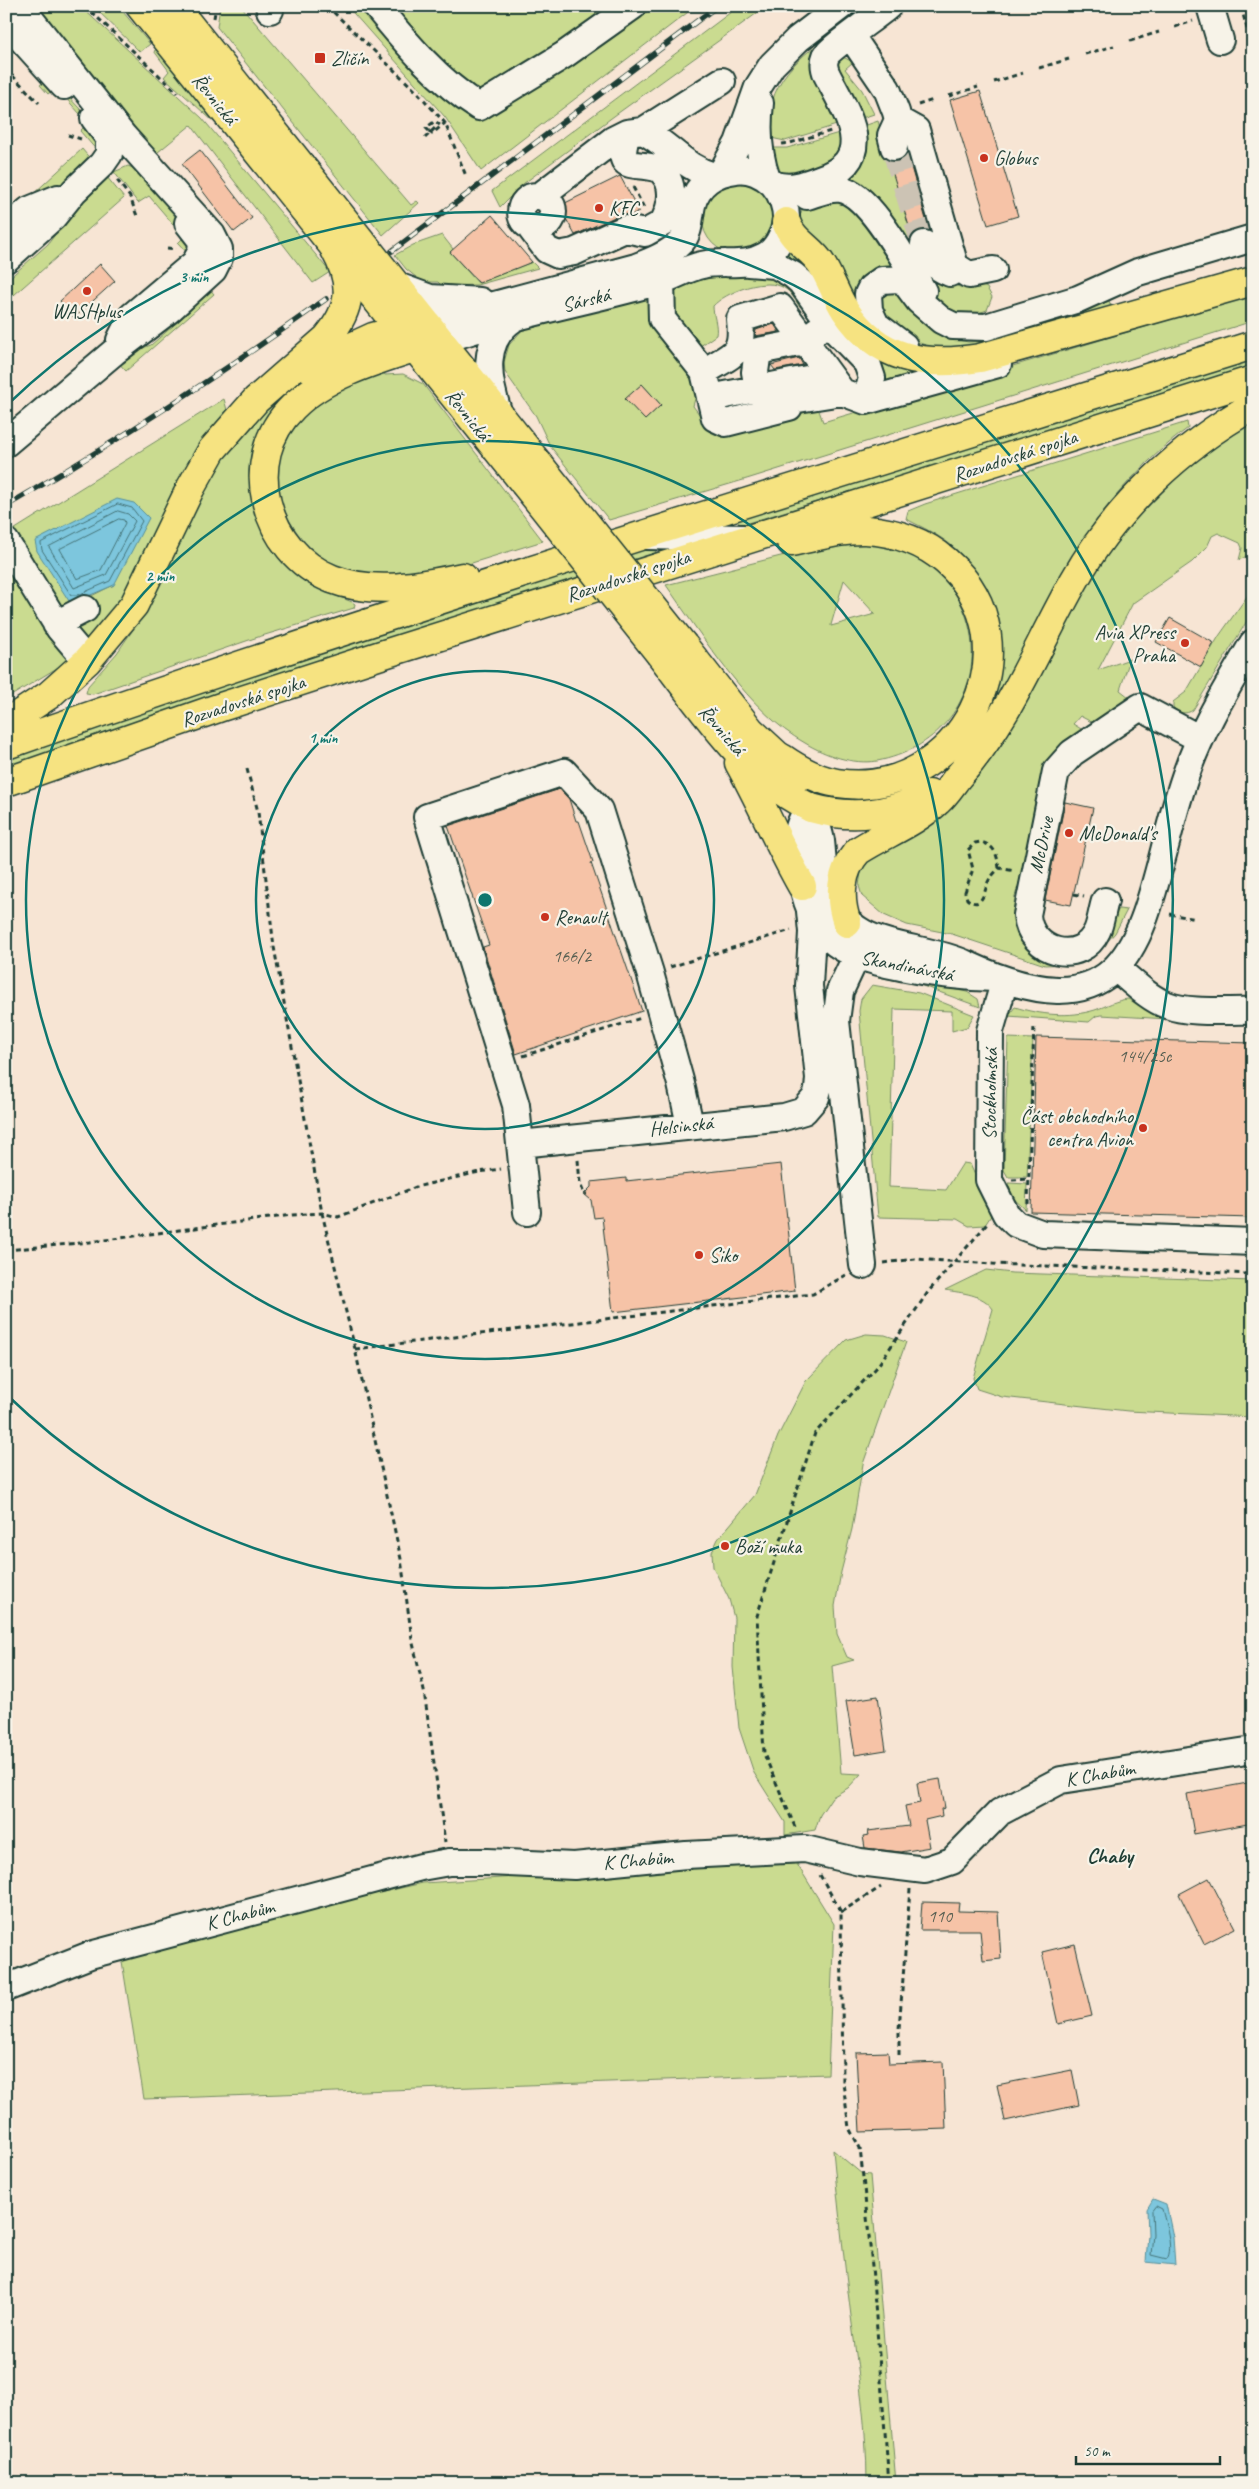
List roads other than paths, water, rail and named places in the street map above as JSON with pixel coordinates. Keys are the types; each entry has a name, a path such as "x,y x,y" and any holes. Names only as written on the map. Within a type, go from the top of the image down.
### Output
{"main road":[{"name":"Řevnická","path":"174,6 498,411 530,472"},
{"name":"Řevnická","path":"149,9 335,250 407,339 530,472 672,650 750,730 782,758"},
{"path":"786,218 794,238 809,249 819,260 844,309 870,338 895,354 937,362 967,360 1036,343 1155,307 1253,281"},
{"path":"6,724 49,695 87,661 134,605 190,490 212,450 239,417 327,338 342,318 348,298 348,284 342,262 335,250"},
{"path":"274,384 336,353 374,337 407,339 434,332"},
{"path":"407,339 384,358 326,383 298,402 280,422 272,435 264,459 263,490 270,517 287,545 306,564 332,579 355,585 396,587 431,584 604,547"},
{"name":"Rozvadovská spojka","path":"6,744 211,674 604,547 1248,348"},
{"path":"847,923 842,905 842,891 844,875 853,857 865,847 925,811 938,801 958,778 986,744 1004,716 1062,603 1103,536 1175,460 1219,427 1251,387"},
{"name":"Rozvadovská spojka","path":"6,782 221,707 748,538 1251,387"},
{"path":"616,580 826,534 854,530 891,534 911,540 938,555 949,564 969,589 984,627 987,654 986,668 974,710 951,744 927,764 910,774 891,780 849,784 836,783 810,775 782,758"},
{"name":"Řevnická","path":"672,650 724,736 781,791 811,808 851,816 879,813 919,799 958,778"},
{"path":"724,736 758,796 786,858 802,907"},
{"path":"782,758 801,782 811,808 826,796 849,784"}],"street":[{"path":"6,443 119,344 169,310 191,278 213,270 219,258 218,249 212,235 124,138 20,6"},
{"path":"376,6 395,29 458,94 479,107 564,55 633,6"},
{"name":"Sárská","path":"434,332 508,310 636,267 670,251 681,242 689,227 692,210 702,186 718,174 738,143 754,97 772,65 793,44 841,6"},
{"path":"635,132 661,140 697,171 718,174 746,170 770,182 786,187 805,184 839,170 848,161 854,148 852,125 827,75 824,63 828,53 888,6"},
{"path":"1210,6 1220,40"},
{"path":"6,22 92,115 109,138 109,154 106,159 6,259"},
{"path":"851,36 916,130 955,266 968,275 994,270"},
{"name":"Sárská","path":"508,310 661,281 703,264 740,263 772,252 781,238 786,218 782,197 770,182 762,164 759,145 758,116 764,78"},
{"path":"635,132 622,149 626,162 632,166 659,169 669,181 672,199 663,224 645,233 625,229 574,252 558,255 547,250 520,214 522,204 530,197 540,196 613,140 635,132 722,81"},
{"path":"894,147 891,135 906,113"},
{"path":"635,132 654,146 685,176 696,238 707,253 721,261 775,266 793,275 828,320 866,363 872,378 866,401"},
{"path":"786,218 801,199 830,190 842,189 857,196 870,208 923,291 936,316"},
{"path":"6,229 29,210 62,202"},
{"path":"6,242 62,202"},
{"path":"6,272 43,239 62,202"},
{"path":"967,360 928,355 892,339 876,325 872,318 867,301 871,288 882,280 898,279 904,281 918,301 936,316 953,326 974,328 1008,322 1058,306 1138,272 1253,238"},
{"path":"924,244 929,259 939,269 950,273 955,266"},
{"path":"661,281 662,319 707,384 716,418 726,423 789,407 771,386"},
{"path":"400,287 430,298 508,310 489,357 490,389 498,411"},
{"path":"707,384 771,386 817,359 828,320"},
{"path":"707,384 739,349 742,339 817,359 866,401"},
{"path":"866,401 999,364 1036,343"},
{"path":"771,386 817,359"},
{"path":"654,568 735,506"},
{"path":"639,536 748,538"},
{"path":"6,542 56,624 87,661"},
{"path":"56,624 85,609"},
{"name":"Skandinávská","path":"811,808 801,820 797,836 802,907 823,933 844,951 856,957 948,976 1000,979 1046,990 1064,990 1094,983 1117,969 1131,949 1148,911 1166,836 1185,775 1214,710 1253,643"},
{"name":"McDrive","path":"1105,901 1097,931 1088,942 1076,949 1062,952 1049,949 1037,941 1031,931 1027,915 1056,771 1072,753 1140,707 1200,739"},
{"path":"527,1212 516,1105 427,817 564,772 599,810 650,973 681,1084 690,1125"},
{"name":"Skandinávská","path":"811,808 821,841 823,872 828,892 835,908 847,923 868,937 949,956 1000,979"},
{"name":"Helsinská","path":"802,907 812,932 809,986 819,1078"},
{"name":"Helsinská","path":"520,1144 794,1115 804,1111 816,1097 819,1078 836,1021 840,991 856,957"},
{"path":"1117,969 1150,995 1167,1005 1217,1010 1253,1011"},
{"name":"Stockholmská","path":"1000,979 990,1031 989,1180 1002,1207 1016,1224 1043,1234 1253,1242"},
{"path":"836,1021 863,1265"},
{"name":"K Chabům","path":"6,1988 90,1955 421,1867 449,1862 574,1866 686,1855 805,1849 860,1862 925,1870 952,1861 1000,1812 1061,1780 1253,1750"}],"water":[{"path":"117,499 134,503 149,518 114,585 79,600 69,601 37,551 35,541"},
{"path":"1153,2199 1166,2204 1173,2237 1175,2265 1146,2262 1147,2209"}],"tunnel":[{"path":"894,147 924,244"}],"railway":[{"path":"392,251 717,6"},
{"path":"6,506 169,406 248,354 326,299"}],"place":[{"name":"Zličín","path":"320,58"},
{"name":"Globus","path":"984,158"},
{"name":"KFC","path":"599,208"},
{"name":"WASHplus","path":"87,291"},
{"name":"Avia XPress Praha","path":"1185,643"},
{"name":"McDonald's","path":"1069,833"},
{"name":"Renault","path":"545,917"},
{"name":"Část obchodního centra Avion","path":"1143,1128"},
{"name":"Siko","path":"699,1255"},
{"name":"Boží muka","path":"725,1546"}],"district":[{"name":"Chaby","path":"1110,1856"}]}
